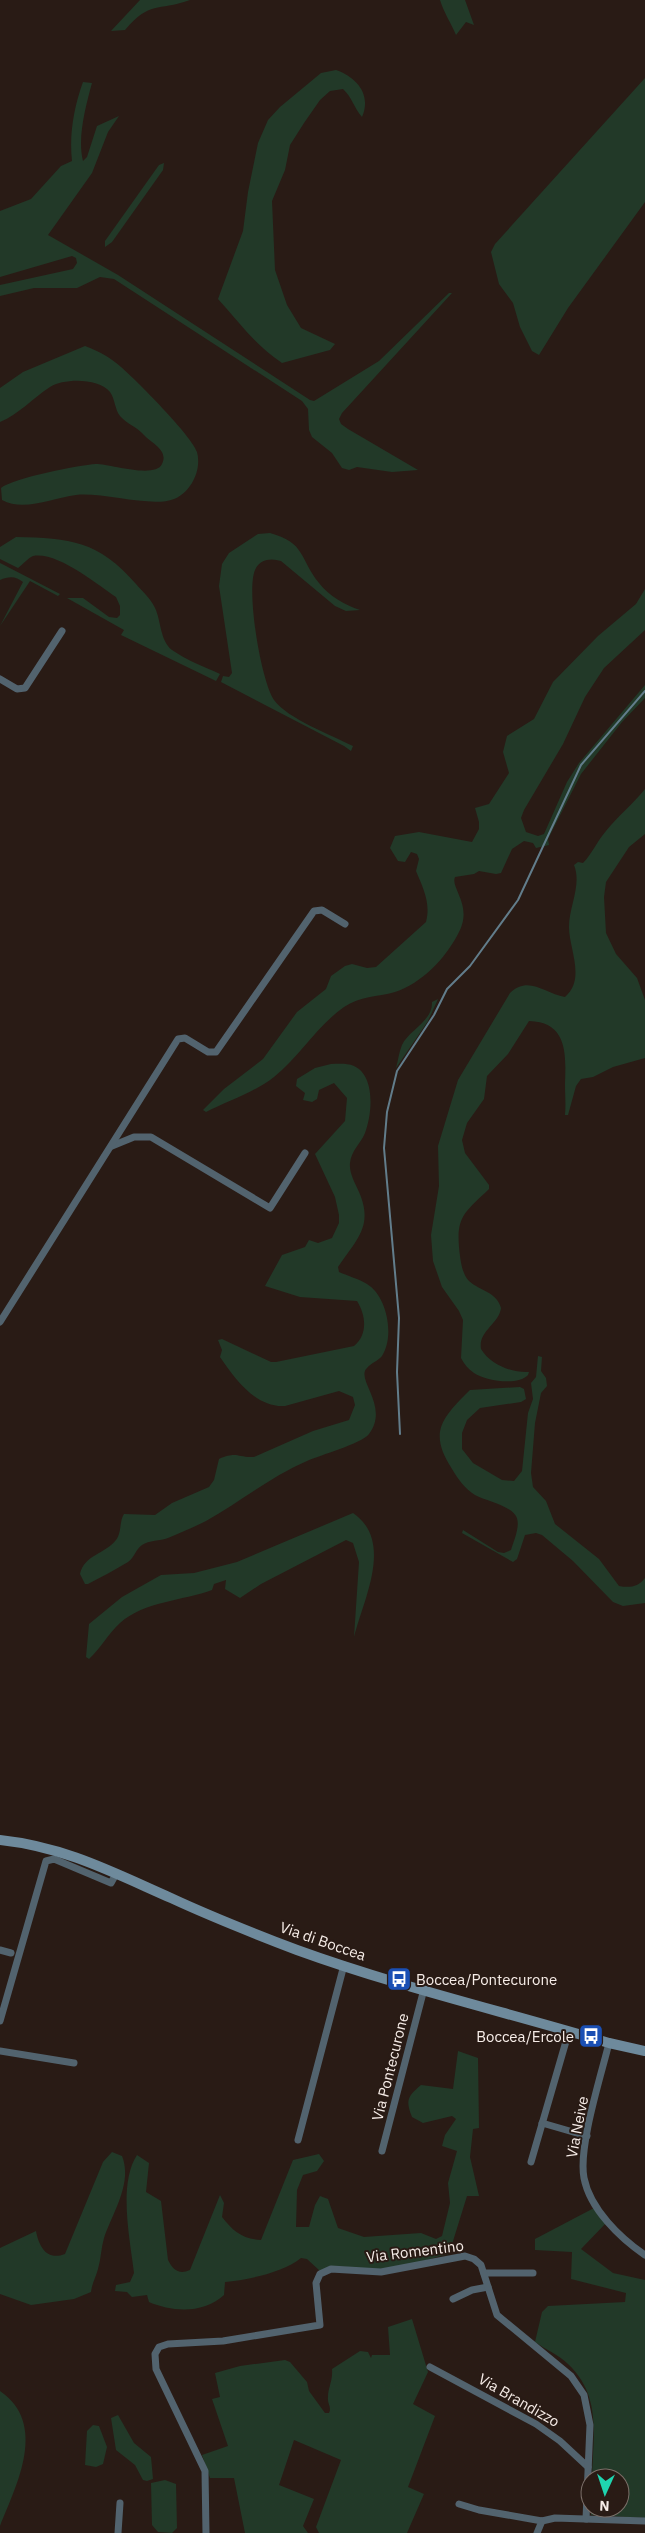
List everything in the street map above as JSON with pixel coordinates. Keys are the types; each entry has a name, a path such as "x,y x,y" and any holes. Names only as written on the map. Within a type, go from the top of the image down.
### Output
{"street":[{"path":"0,678 17,690 24,690 62,630"},
{"path":"0,1322 178,1039 186,1038 209,1052 218,1050 314,910 322,910 345,924"},
{"path":"111,1146 134,1137 151,1137 270,1208 305,1153"},
{"name":"Via di Boccea","path":"0,1840 54,1849 298,1950 609,2043 645,2051"},
{"path":"0,2021 46,1861 54,1860 111,1883 116,1874"},
{"path":"0,1950 11,1953"},
{"path":"298,2140 344,1965"},
{"name":"Via Pontecurone","path":"382,2151 424,1989"},
{"path":"531,2162 569,2031"},
{"name":"Via Neive","path":"609,2043 587,2136 583,2171 590,2196 616,2230 645,2255"},
{"path":"0,2051 74,2064"},
{"path":"542,2123 587,2136"},
{"name":"Via Romentino","path":"206,2533 205,2470 156,2368 155,2354 159,2347 168,2344 223,2341 320,2325 316,2279 328,2269 342,2268 381,2272 465,2256 478,2261 484,2273"},
{"path":"532,2273 484,2273 497,2315 571,2376 584,2395 590,2418 586,2519"},
{"path":"453,2299 472,2290 488,2287"},
{"name":"Via Brandizzo","path":"430,2367 536,2424 560,2441 588,2467"},
{"path":"118,2533 120,2503"},
{"path":"459,2504 479,2510 542,2521 555,2518 645,2521"},
{"path":"538,2533 542,2521"}],"green space":[{"path":"140,0 190,0 148,10 141,14 125,30 111,31"},
{"path":"440,0 465,0 474,25 466,22 456,35"},
{"path":"336,70 350,77 360,88 365,101 362,117 349,95 343,89 330,91 320,100 290,145 285,170 272,201 275,270 287,305 301,328 335,344 330,350 282,363 255,341 218,299 243,231 248,192 258,143 268,120 280,107 321,73"},
{"path":"645,78 645,202 568,308 539,355 532,351 520,327 513,303 499,284 491,252 495,244"},
{"path":"83,82 92,83 82,132 81,152 83,161 87,157 97,126 119,116 108,132 92,173 48,235 118,275 310,400 314,401 379,361 449,293 452,293 342,413 339,419 341,424 348,429 418,470 392,472 357,467 349,470 342,468 332,453 312,437 309,430 308,409 302,401 114,279 100,277 77,288 34,288 0,296 0,285 73,269 77,263 76,258 72,256 0,277 0,211 31,199 61,166 72,161 73,121"},
{"path":"164,163 163,170 112,242 105,247 105,241 159,165"},
{"path":"85,346 104,355 121,367 163,408 193,444 197,452 198,466 194,480 180,496 165,501 153,502 87,495 76,495 19,505 2,500 1,488 19,480 47,473 96,464 142,471 158,468 162,464 164,459 158,447 120,416 110,392 98,384 72,381 56,384 13,415 0,422 0,388 23,372"},
{"path":"270,533 282,537 296,547 319,583 332,596 360,610 346,611 335,606 281,561 266,560 257,566 255,570 252,596 256,636 264,675 274,700 289,714 299,720 353,746 351,751 221,682 223,676 229,677 232,673 219,586 222,564 229,553 258,534"},
{"path":"16,537 68,541 96,550 109,559 151,601 168,646 183,657 220,674 216,681 121,635 124,630 67,598 83,598 109,617 117,618 120,615 120,606 116,597 77,570 43,556 33,556 18,568 0,559 0,547"},
{"path":"0,563 60,594 58,596 30,581 0,626 23,582 12,577 0,580"},
{"path":"645,589 645,630 604,668 585,697 563,744 524,810 521,818 526,832 538,836 544,834 567,782 579,763 645,685 645,698 622,722 581,774 548,839 549,845 536,848 533,843 524,841 512,849 501,873 479,871 474,874 455,877 454,881 463,907 462,924 453,943 432,969 405,988 350,1003 325,1023 274,1077 241,1096 206,1112 203,1110 224,1089 263,1059 297,1012 326,989 331,976 345,966 352,964 367,968 376,967 426,922 427,902 416,871 419,859 417,854 411,852 405,862 398,861 390,848 395,836 419,832 472,842 479,829 475,808 489,804 509,773 503,752 507,736 534,719 553,682 598,636 636,604"},
{"path":"645,789 645,834 629,847 606,882 604,897 606,933 616,954 637,978 645,1000 645,1058 613,1067 593,1077 581,1079 576,1086 568,1115 565,1115 565,1062 562,1042 558,1034 551,1027 529,1021 508,1054 487,1076 484,1099 467,1123 462,1140 465,1153 489,1185 489,1189 467,1211 460,1224 459,1243 462,1266 465,1276 469,1281 496,1298 501,1308 497,1319 485,1332 481,1349 495,1363 515,1371 529,1372 523,1378 510,1381 486,1378 472,1371 461,1358 463,1320 442,1287 433,1261 431,1235 439,1186 438,1146 458,1080 510,993 517,988 530,986 565,997 571,990 575,973 569,927 577,880 574,865 578,862 583,863 615,820"},
{"path":"438,999 428,1021 396,1068 405,1040 425,1020 429,1015 432,1002"},
{"path":"331,1064 354,1066 366,1078 369,1087 370,1107 367,1125 350,1163 351,1174 363,1204 364,1224 357,1240 338,1267 339,1272 364,1282 374,1290 380,1298 387,1317 388,1338 386,1348 382,1356 367,1368 365,1373 365,1379 376,1413 374,1424 369,1434 358,1442 293,1467 219,1514 201,1523 168,1538 145,1543 128,1562 85,1584 80,1574 82,1568 90,1559 116,1540 124,1514 155,1515 172,1503 209,1487 214,1480 219,1459 234,1455 254,1457 313,1431 349,1420 355,1405 353,1397 339,1391 285,1406 274,1405 256,1397 240,1383 220,1357 222,1350 218,1340 222,1339 271,1362 276,1362 354,1346 362,1336 364,1318 357,1301 300,1297 265,1286 282,1255 305,1247 309,1240 318,1243 332,1238 339,1223 335,1197 315,1154 345,1121 347,1098 334,1083 319,1090 317,1099 312,1102 303,1100 305,1093 296,1086 297,1079 315,1068"},
{"path":"538,1356 542,1357 541,1371 546,1378 547,1386 541,1393 535,1423 531,1473 533,1487 546,1501 555,1524 599,1559 619,1586 634,1586 645,1578 645,1603 623,1606 613,1602 573,1561 542,1535 536,1533 525,1535 517,1559 513,1562 462,1533 463,1530 498,1552 504,1553 511,1550 518,1524 513,1512 475,1495 462,1484 454,1473 441,1445 440,1435 442,1426 452,1409 470,1390 520,1387 524,1389 526,1399 521,1402 480,1408 467,1420 462,1433 462,1449 473,1463 502,1480 514,1481 522,1471 528,1413 533,1399 531,1383 536,1377"},
{"path":"353,1513 365,1525 372,1539 374,1554 369,1588 354,1637 359,1562 353,1543 346,1540 261,1584 240,1598 225,1589 226,1580 214,1584 212,1590 141,1610 120,1623 89,1659 86,1657 89,1624 122,1597 161,1575 194,1573 237,1562"},
{"path":"458,2051 478,2058 479,2128 473,2129 470,2157 479,2196 467,2196 449,2254 404,2266 377,2270 334,2267 320,2271 307,2259 301,2258 276,2271 225,2282 224,2295 207,2306 198,2308 168,2308 149,2302 147,2295 132,2297 127,2292 115,2291 116,2285 130,2282 134,2273 128,2228 127,2196 131,2167 137,2155 149,2163 146,2192 161,2201 168,2260 174,2269 180,2272 190,2270 220,2195 224,2203 222,2217 226,2222 243,2236 261,2240 293,2160 319,2154 324,2161 317,2171 303,2175 297,2190 296,2227 309,2227 315,2205 320,2196 328,2199 338,2228 364,2237 421,2233 436,2239 442,2236 450,2203 448,2183 457,2151 442,2146 445,2135 456,2119 452,2116 423,2123 412,2117 408,2102 413,2092 421,2085 453,2089"},
{"path":"112,2152 122,2156 125,2166 125,2177 120,2198 104,2238 91,2292 74,2299 31,2305 0,2294 0,2248 36,2231 39,2242 45,2251 53,2256 65,2254 103,2162"},
{"path":"594,2208 606,2223 581,2249 613,2273 645,2280 645,2518 630,2517 630,2468 592,2468 594,2432 591,2403 579,2376 568,2364 535,2342 542,2312 548,2306 625,2302 626,2293 571,2279 572,2252 535,2250 535,2239"},
{"path":"412,2319 428,2372 413,2404 435,2416 408,2487 424,2494 407,2533 319,2533 316,2527 341,2460 294,2440 279,2485 314,2499 303,2526 308,2533 245,2533 234,2478 210,2478 202,2455 228,2446 212,2399 220,2397 215,2373 240,2366 285,2360 290,2362 307,2382 309,2391 325,2413 329,2413 328,2393 332,2369 360,2351 368,2352 371,2358 372,2355 390,2355 388,2327"},
{"path":"0,2391 14,2405 23,2420 26,2437 20,2474 0,2526"},
{"path":"118,2415 134,2443 151,2457 153,2479 143,2480 135,2465 116,2450 111,2418"},
{"path":"93,2425 99,2426 107,2447 103,2464 96,2467 85,2465 87,2431"},
{"path":"165,2480 176,2484 177,2528 172,2533 158,2532 152,2525 151,2483"}],"waterway":[{"path":"400,1434 397,1372 399,1318 384,1148 387,1112 397,1071 434,1015 447,989 470,966 518,900 581,765 645,691"}],"place":[{"name":"Boccea/Pontecurone","path":"399,1979"},
{"name":"Boccea/Ercole","path":"591,2036"}]}
